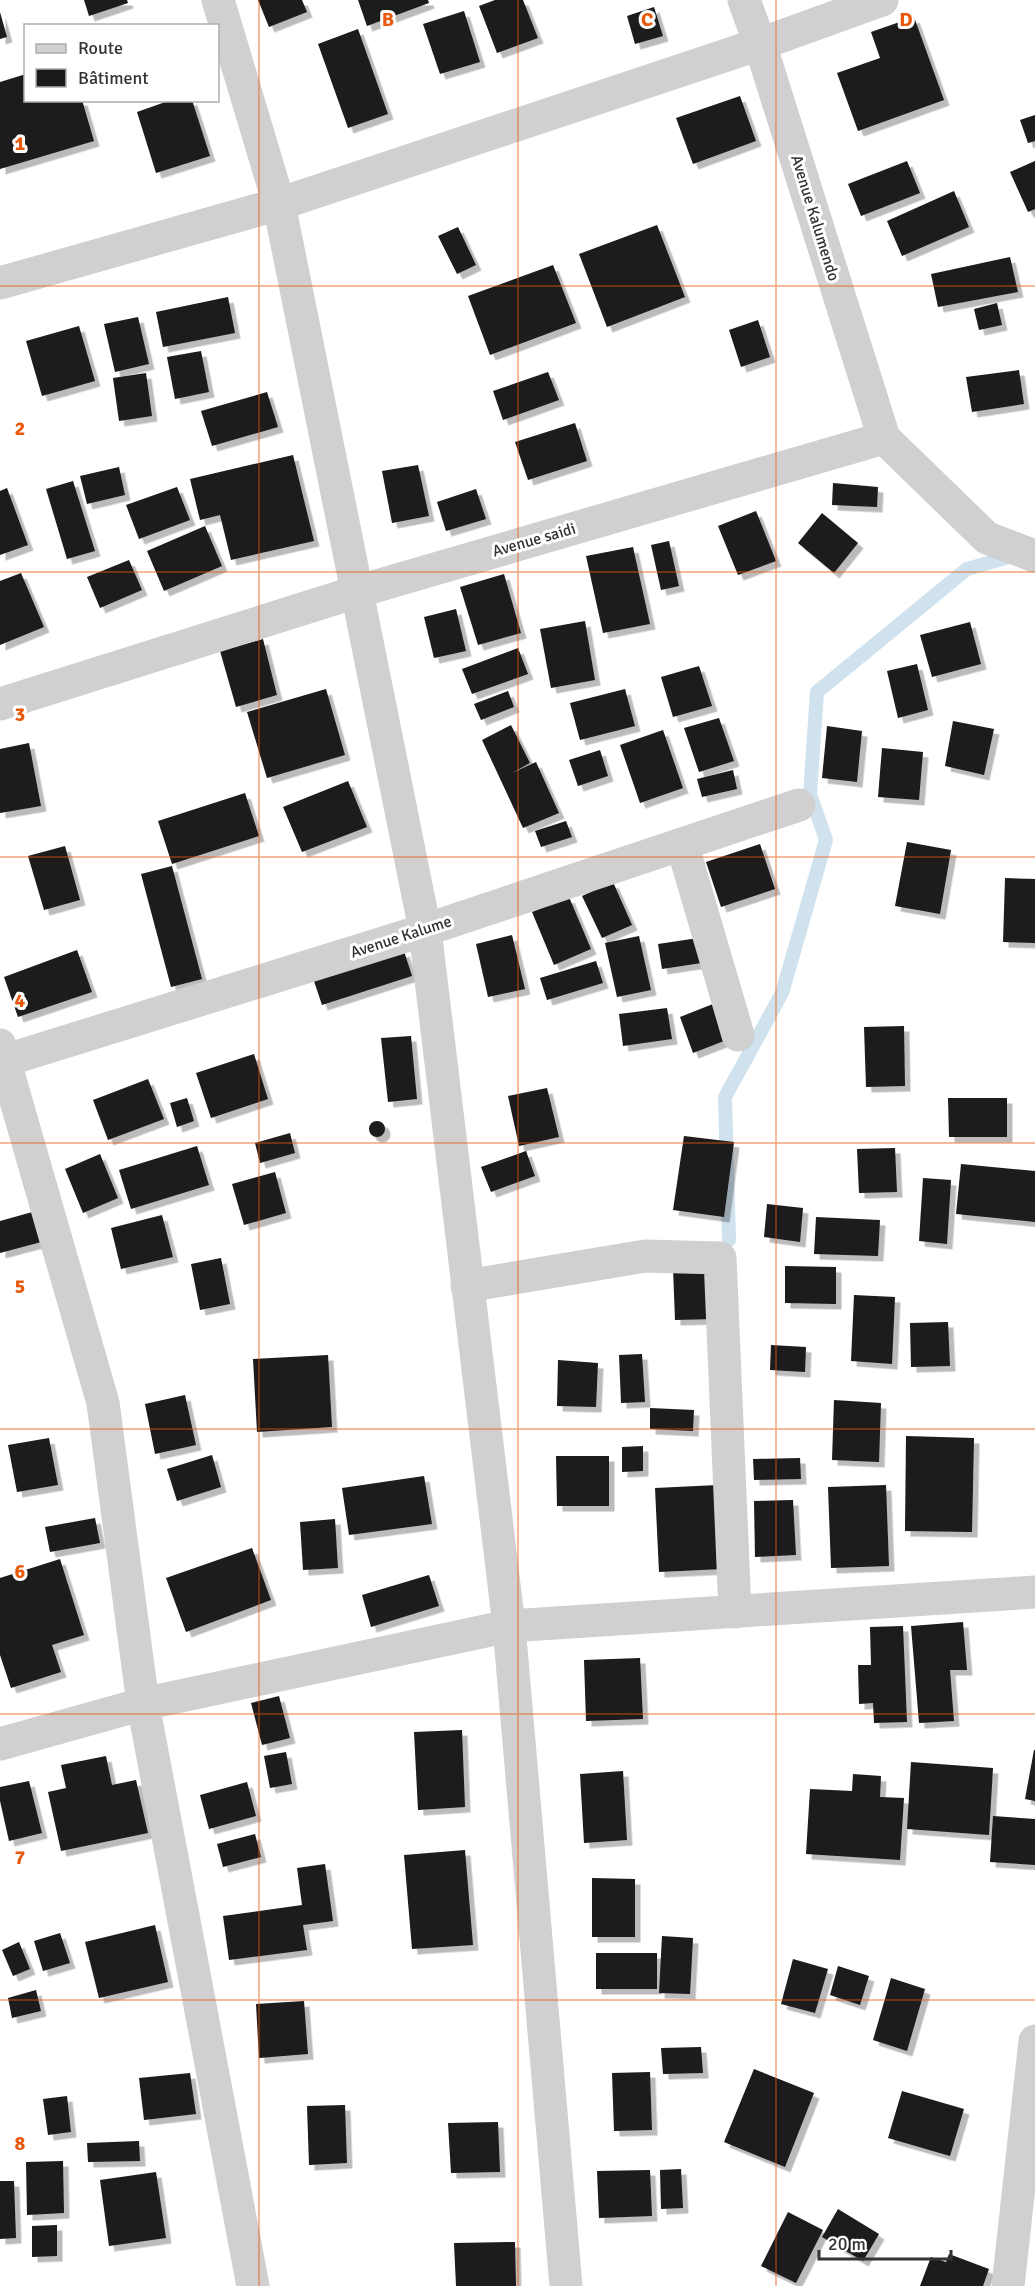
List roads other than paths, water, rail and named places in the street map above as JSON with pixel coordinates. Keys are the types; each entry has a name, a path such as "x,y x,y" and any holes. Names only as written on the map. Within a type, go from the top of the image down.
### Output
{"street":[{"path":"218,0 279,204 425,930 509,1626 566,2286"},
{"name":"Avenue Kalumendo","path":"744,0 760,44 884,438"},
{"path":"0,283 279,204 760,44 882,0"},
{"path":"884,438 987,538 1035,556"},
{"name":"Avenue saidi","path":"0,704 356,591 884,438"},
{"name":"Avenue Kalume","path":"1,1056 425,930 799,805"},
{"path":"682,844 738,1035"},
{"path":"1,1056 103,1402 143,1704 253,2286"},
{"path":"468,1286 645,1256 720,1258 735,1612"},
{"path":"0,1744 143,1704 509,1626 1035,1592"},
{"path":"1008,2286 1035,2042"}],"waterway":[{"path":"729,1240 725,1097 782,993 826,840 810,794 817,692 967,569 1016,555"}]}
